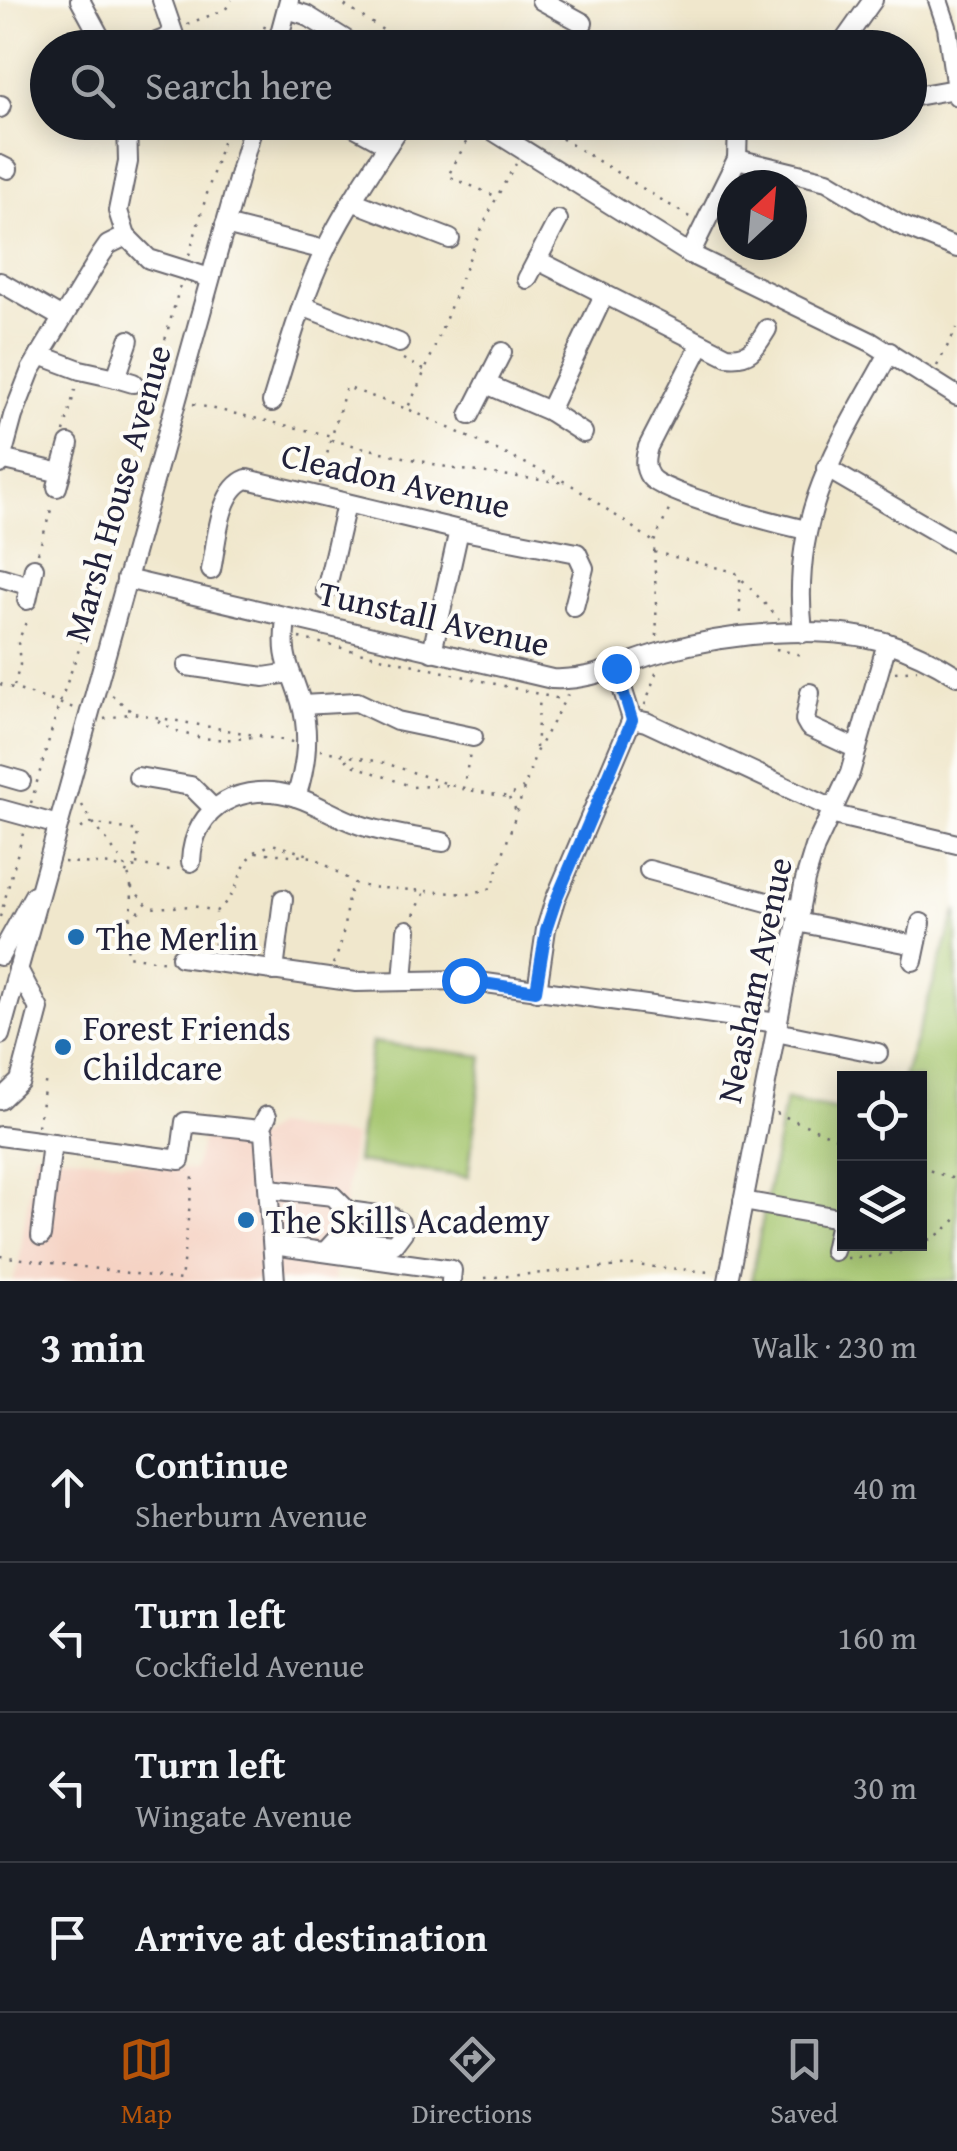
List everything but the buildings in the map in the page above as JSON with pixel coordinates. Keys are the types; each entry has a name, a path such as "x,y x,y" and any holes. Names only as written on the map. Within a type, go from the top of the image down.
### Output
{"street":[{"path":"80,0 96,30"},
{"path":"541,0 577,20 566,30"},
{"path":"927,99 956,92 952,26 938,0"},
{"path":"848,30 862,4"},
{"path":"164,7 180,30"},
{"path":"282,8 306,14 331,30"},
{"path":"127,140 128,162 118,211 126,236 149,259 210,278"},
{"name":"Marsh House Avenue","path":"0,1035 249,140"},
{"path":"379,140 388,145"},
{"path":"272,402 302,306 325,250 391,140"},
{"path":"507,140 690,254 890,352 957,396"},
{"path":"690,254 737,159 738,140"},
{"path":"737,159 827,181 900,225 957,248"},
{"path":"352,201 450,239"},
{"path":"527,279 558,220"},
{"path":"225,225 325,250"},
{"path":"69,444 59,480 1,462 20,396 40,356 100,255 108,245 126,236"},
{"path":"537,260 728,356 740,358 755,350 767,329"},
{"path":"0,282 62,318"},
{"path":"550,411 604,295"},
{"path":"302,306 399,345"},
{"path":"40,356 124,381 129,340"},
{"path":"701,344 646,456 644,464 652,481 806,530"},
{"path":"470,415 502,352"},
{"path":"798,634 806,530 826,468 890,352"},
{"path":"486,384 550,411 583,433"},
{"path":"826,468 957,544"},
{"name":"Cleadon Avenue","path":"212,571 228,494 236,483 247,479 458,530 583,549 584,568 576,607"},
{"path":"327,591 346,504"},
{"path":"432,652 458,530"},
{"path":"0,577 30,584"},
{"name":"Tunstall Avenue","path":"126,580 285,626 432,652 535,676 574,680 740,638 834,633 887,643 922,655 957,676"},
{"path":"285,626 283,653 302,705 306,746 296,797"},
{"name":"Neasham Avenue","path":"719,1276 743,1200 815,846 858,749 887,643"},
{"path":"187,666 264,676 290,673"},
{"path":"616,668 636,720 832,811 957,844"},
{"path":"810,693 805,720 809,726 858,749"},
{"path":"302,705 357,702 397,721 473,737"},
{"path":"536,991 546,930 556,900 636,720"},
{"path":"0,774 21,781"},
{"path":"138,777 165,788 198,790 213,808"},
{"path":"191,862 197,830 213,808 243,795 266,792 296,797 379,831 443,842"},
{"path":"0,809 56,833"},
{"path":"649,870 914,953 921,922"},
{"name":"Marsh House Avenue","path":"0,956 42,881"},
{"path":"274,971 286,921 284,899"},
{"path":"403,981 410,938"},
{"path":"190,956 356,982 464,980 777,1028 878,1053"},
{"path":"0,1100 20,1080 39,1009 18,969"},
{"path":"0,1136 180,1160 185,1122 264,1123 275,1281"},
{"path":"41,1236 44,1141"},
{"path":"270,1188 333,1196 348,1211 392,1217 403,1232 394,1244 343,1239 336,1240 325,1252"},
{"path":"743,1200 833,1217 840,1222 840,1255"},
{"path":"273,1245 452,1270 451,1281"}],"path":[{"path":"182,30 187,24 224,10 232,0"},
{"path":"336,0 382,30"},
{"path":"269,30 282,8"},
{"path":"577,20 594,30"},
{"path":"189,253 223,140"},
{"path":"468,140 448,176 496,196"},
{"path":"565,140 704,225"},
{"path":"58,708 83,638 179,288"},
{"path":"931,379 957,328"},
{"path":"399,345 403,360 426,370"},
{"path":"69,444 62,443 80,370"},
{"path":"124,381 131,390 176,400"},
{"path":"407,408 570,484 654,542"},
{"path":"317,496 331,438 455,469 570,484"},
{"path":"13,688 20,666 18,642 33,603 30,584 59,480"},
{"path":"636,720 658,658 654,542 678,492"},
{"path":"654,552 735,572 798,634"},
{"path":"740,576 740,638"},
{"path":"285,626 565,700"},
{"path":"879,673 926,670"},
{"path":"536,752 574,680"},
{"path":"0,684 60,701 98,720 134,713"},
{"path":"96,688 108,692 134,713 262,734 386,764 463,789 508,797 526,786"},
{"path":"216,911 234,897 245,862 272,844 314,857 354,883 469,894 492,888 536,752 540,694"},
{"path":"154,718 162,725 217,740 262,734"},
{"path":"463,789 473,737"},
{"path":"345,756 350,764 413,787 452,785"},
{"path":"70,784 91,823 128,873 131,888 127,956 174,964 190,956"},
{"path":"508,797 517,812"},
{"path":"56,833 91,823 138,831 134,864 128,873"},
{"path":"255,852 314,857"},
{"path":"48,861 112,865 128,873"},
{"path":"134,864 170,870 191,862"},
{"path":"324,978 344,940 354,883"},
{"path":"131,888 148,906 193,906 216,911"},
{"path":"410,938 426,892"},
{"path":"129,918 148,906"},
{"path":"215,962 216,911"},
{"path":"44,1141 46,1078"},
{"path":"762,1104 837,1138"},
{"path":"0,1256 181,1280 192,1177 180,1160"},
{"path":"927,1169 957,1180"},
{"path":"840,1255 926,1244 957,1218"},
{"path":"485,1278 634,1265 719,1276"}],"shaded area":[{"name":"The Skills Academy","path":"273,1126 354,1136 333,1281 13,1281 35,1152 194,1170 202,1140 212,1131 259,1137"}],"green space":[{"path":"957,909 957,1281 751,1281 785,1100 837,1110 837,1251 927,1251 927,1071 905,1071"},
{"path":"372,1042 483,1056 468,1177 356,1162"}],"place":[{"name":"The Merlin","path":"76,937"},
{"name":"Forest Friends Childcare","path":"63,1047"},
{"name":"The Skills Academy","path":"246,1220"}],"route":[{"path":"464,980 536,991 546,930 556,900 632,720 616,668"}]}
